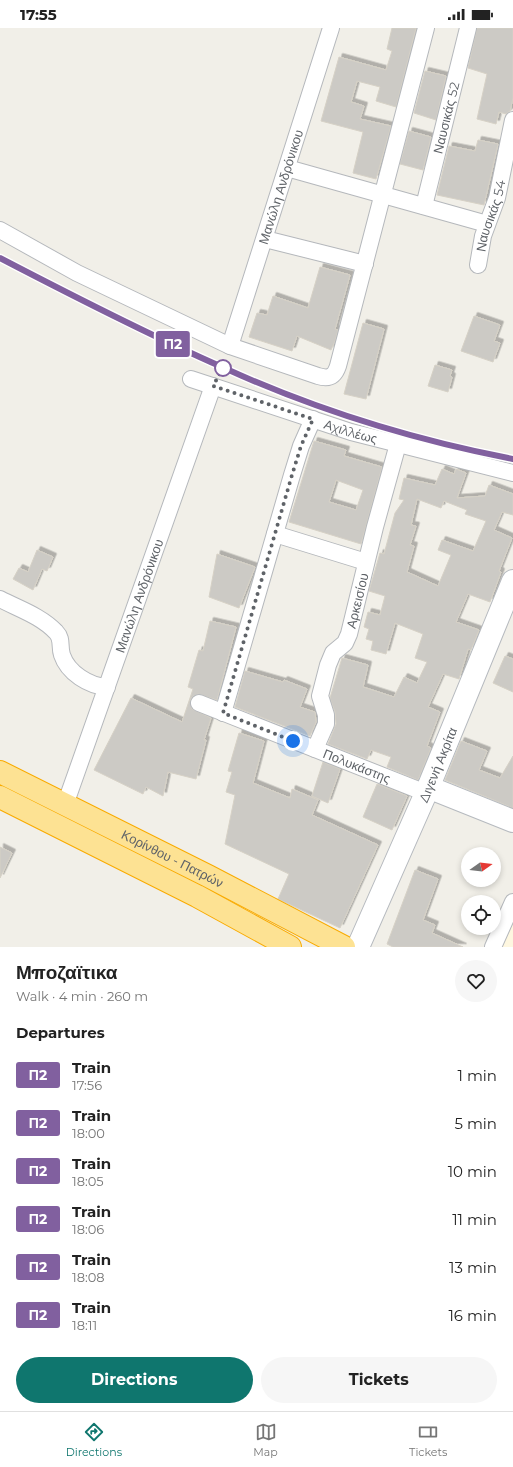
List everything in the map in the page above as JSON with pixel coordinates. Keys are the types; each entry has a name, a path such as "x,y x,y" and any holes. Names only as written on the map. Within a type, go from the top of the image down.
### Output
{"highway":[{"name":"Κορίνθου - Πατρών","path":"0,772 208,876 344,947"},
{"name":"Κορίνθου - Πατρών","path":"0,797 197,896 290,947"}],"street":[{"name":"Μανώλη Ανδρόνικου","path":"230,346 332,28"},
{"path":"0,230 77,273 230,346 318,376 325,378 330,377 338,366 426,28"},
{"name":"Ναυσικάς 52","path":"424,206 468,28"},
{"name":"Ναυσικάς 54","path":"478,265 487,224 497,198 513,120"},
{"path":"287,168 487,224"},
{"path":"265,238 365,264"},
{"name":"Αχιλλέως","path":"191,379 313,419 398,444 513,473"},
{"name":"Μανώλη Ανδρόνικου","path":"65,805 213,386"},
{"path":"223,713 274,534 301,446 313,419"},
{"name":"Αρκεισίου","path":"315,749 326,720 320,698 321,689 332,655 345,643 348,637 366,562 398,444"},
{"path":"274,534 366,562"},
{"name":"Διγενή Ακρίτα","path":"358,947 427,790 513,581"},
{"path":"0,600 38,618 50,626 60,637 62,655 69,667 89,684 96,687 107,687"},
{"name":"Πολυκάστης","path":"199,703 315,749 513,821"},
{"path":"493,947 513,902"}],"shaded area":[{"path":"513,914 513,947 499,947"}],"building":[{"path":"392,28 416,28 396,107 376,101 380,87 357,81 351,102 364,106 360,119 391,126 376,179 353,173 363,132 321,121 339,57 386,70 392,51 387,49"},
{"path":"477,28 513,28 513,98 510,111 506,114 499,112 496,124 477,119 487,74 468,68"},
{"path":"425,71 446,76 436,120 414,113"},
{"path":"409,131 431,137 423,170 400,164"},
{"path":"478,140 498,144 484,205 437,195 449,146 475,151"},
{"path":"320,267 350,275 335,329 338,330 331,350 297,336 292,351 249,337 257,313 267,315 273,296 308,308"},
{"path":"474,316 500,325 494,341 500,343 493,362 461,351"},
{"path":"363,323 384,329 366,399 344,394"},
{"path":"435,365 452,370 450,376 452,377 448,392 428,386"},
{"path":"314,441 346,450 344,456 382,467 361,544 289,522","holes":["336,480 363,490 356,510 329,502"]},
{"path":"442,469 454,474 456,469 466,473 457,498 485,496 489,485 513,494 513,515 502,512 494,530 512,538 499,571 501,572 490,602 468,594 456,622 479,630 471,650 468,649 459,679 443,674 428,707 440,712 427,746 431,748 418,780 387,767 391,757 371,750 367,759 328,744 336,724 335,712 330,698 342,658 368,665 363,687 394,697 404,677 417,683 427,662 415,658 423,634 395,623 386,654 371,650 373,641 366,639 369,629 364,627 368,612 380,615 385,596 369,591 380,553 384,554 395,513 404,500 399,499 404,478 435,485","holes":["417,499 441,508 444,501 467,510 465,514 486,521 473,551 442,540 438,550 451,555 438,586 407,572 414,546 410,545 416,526 411,525"]},
{"path":"37,550 53,557 47,571 42,569 33,590 13,579 19,568 28,572"},
{"path":"217,554 255,567 239,608 209,597"},
{"path":"210,621 236,627 217,700 198,694 193,696 190,700 192,709 211,718 204,740 206,740 196,779 168,772 163,796 146,787 143,794 94,770 131,698 182,722 193,689 188,687 199,650 203,651"},
{"path":"505,656 513,659 513,692 493,683"},
{"path":"245,671 283,682 284,680 307,689 300,707 315,712 316,722 310,736 235,707"},
{"path":"239,733 264,741 253,783 290,798 292,789 318,800 312,815 378,845 340,928 278,899 289,874 225,844 235,795 226,792 232,772 228,771"},
{"path":"461,741 487,751 479,770 500,778 513,756 513,808 445,780"},
{"path":"323,762 340,769 328,803 312,796"},
{"path":"377,784 407,796 392,830 363,817"},
{"path":"0,847 12,853 0,878"},
{"path":"415,870 438,879 423,920 435,925 432,933 463,947 393,947 387,944"}],"railway":[{"path":"0,258 110,314 257,382 365,421 439,442 513,459"}],"train":[{"name":"Π2","path":"0,258 222,367 262,384 346,415 388,428 451,445 513,459"}],"route":[{"path":"223,368 213,386 313,419 306,432 292,475 223,713 293,741"}]}
